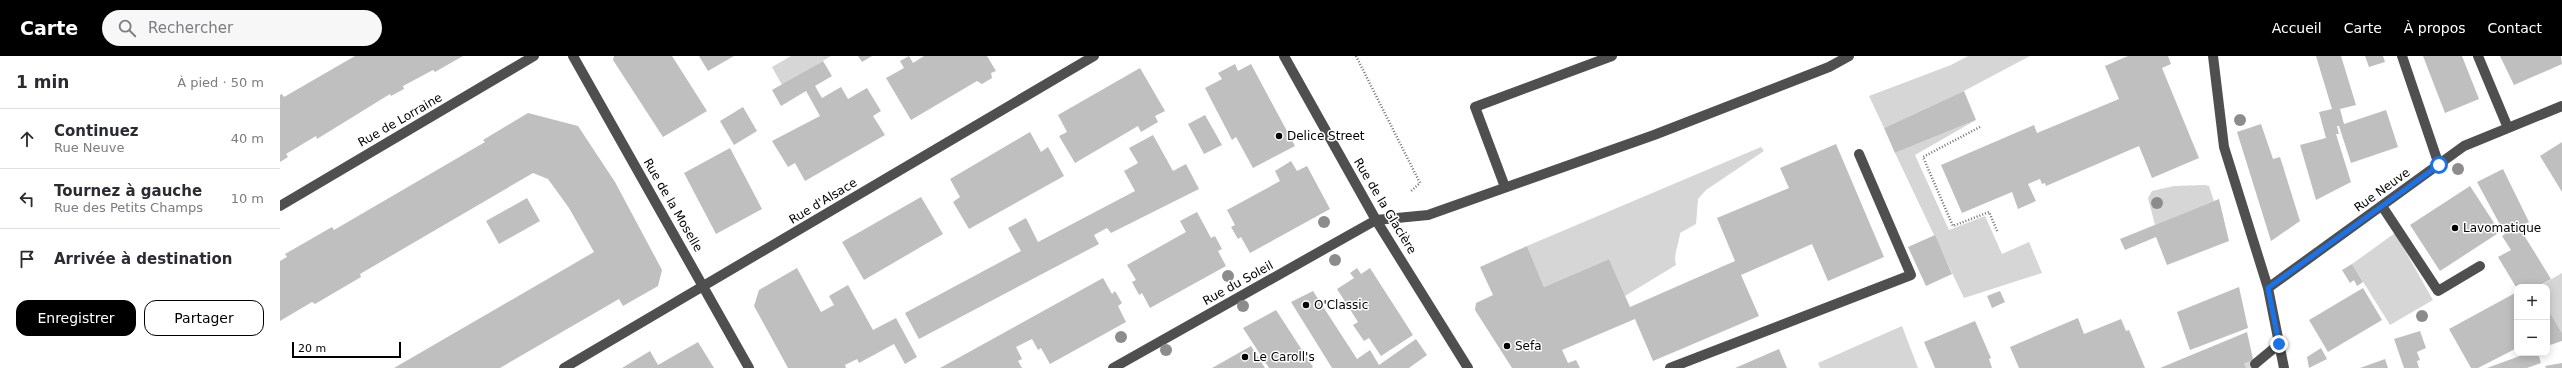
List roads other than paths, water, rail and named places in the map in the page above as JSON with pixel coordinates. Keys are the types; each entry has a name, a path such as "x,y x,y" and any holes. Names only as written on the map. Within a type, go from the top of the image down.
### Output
{"street":[{"name":"Rue de Lorraine","path":"280,206 534,56"},
{"name":"Rue de la Moselle","path":"573,56 749,368"},
{"name":"Rue d'Alsace","path":"564,368 1094,56"},
{"name":"Rue de la Glacière","path":"1284,56 1376,220 1468,368"},
{"path":"1505,187 1475,107 1612,56"},
{"path":"2213,56 2224,147 2268,288 2284,368"},
{"path":"2402,56 2439,165"},
{"path":"2478,56 2508,128"},
{"path":"1376,220 1428,215 1654,135 1829,67 1845,57"},
{"name":"Rue Neuve","path":"2268,288 2464,146 2562,106"},
{"path":"1670,368 1911,275 1859,154"},
{"path":"2382,206 2438,291 2480,266"},
{"name":"Rue du Soleil","path":"1112,368 1376,220"},
{"path":"2255,364 2279,344"}],"tunnel":[{"path":"2246,368 2255,364"}],"place":[{"name":"Delice Street","path":"1279,136"},
{"name":"Lavomatique","path":"2455,228"},
{"name":"O'Classic","path":"1306,305"},
{"name":"Sefa","path":"1507,346"},
{"name":"Le Caroll's","path":"1245,357"}]}
